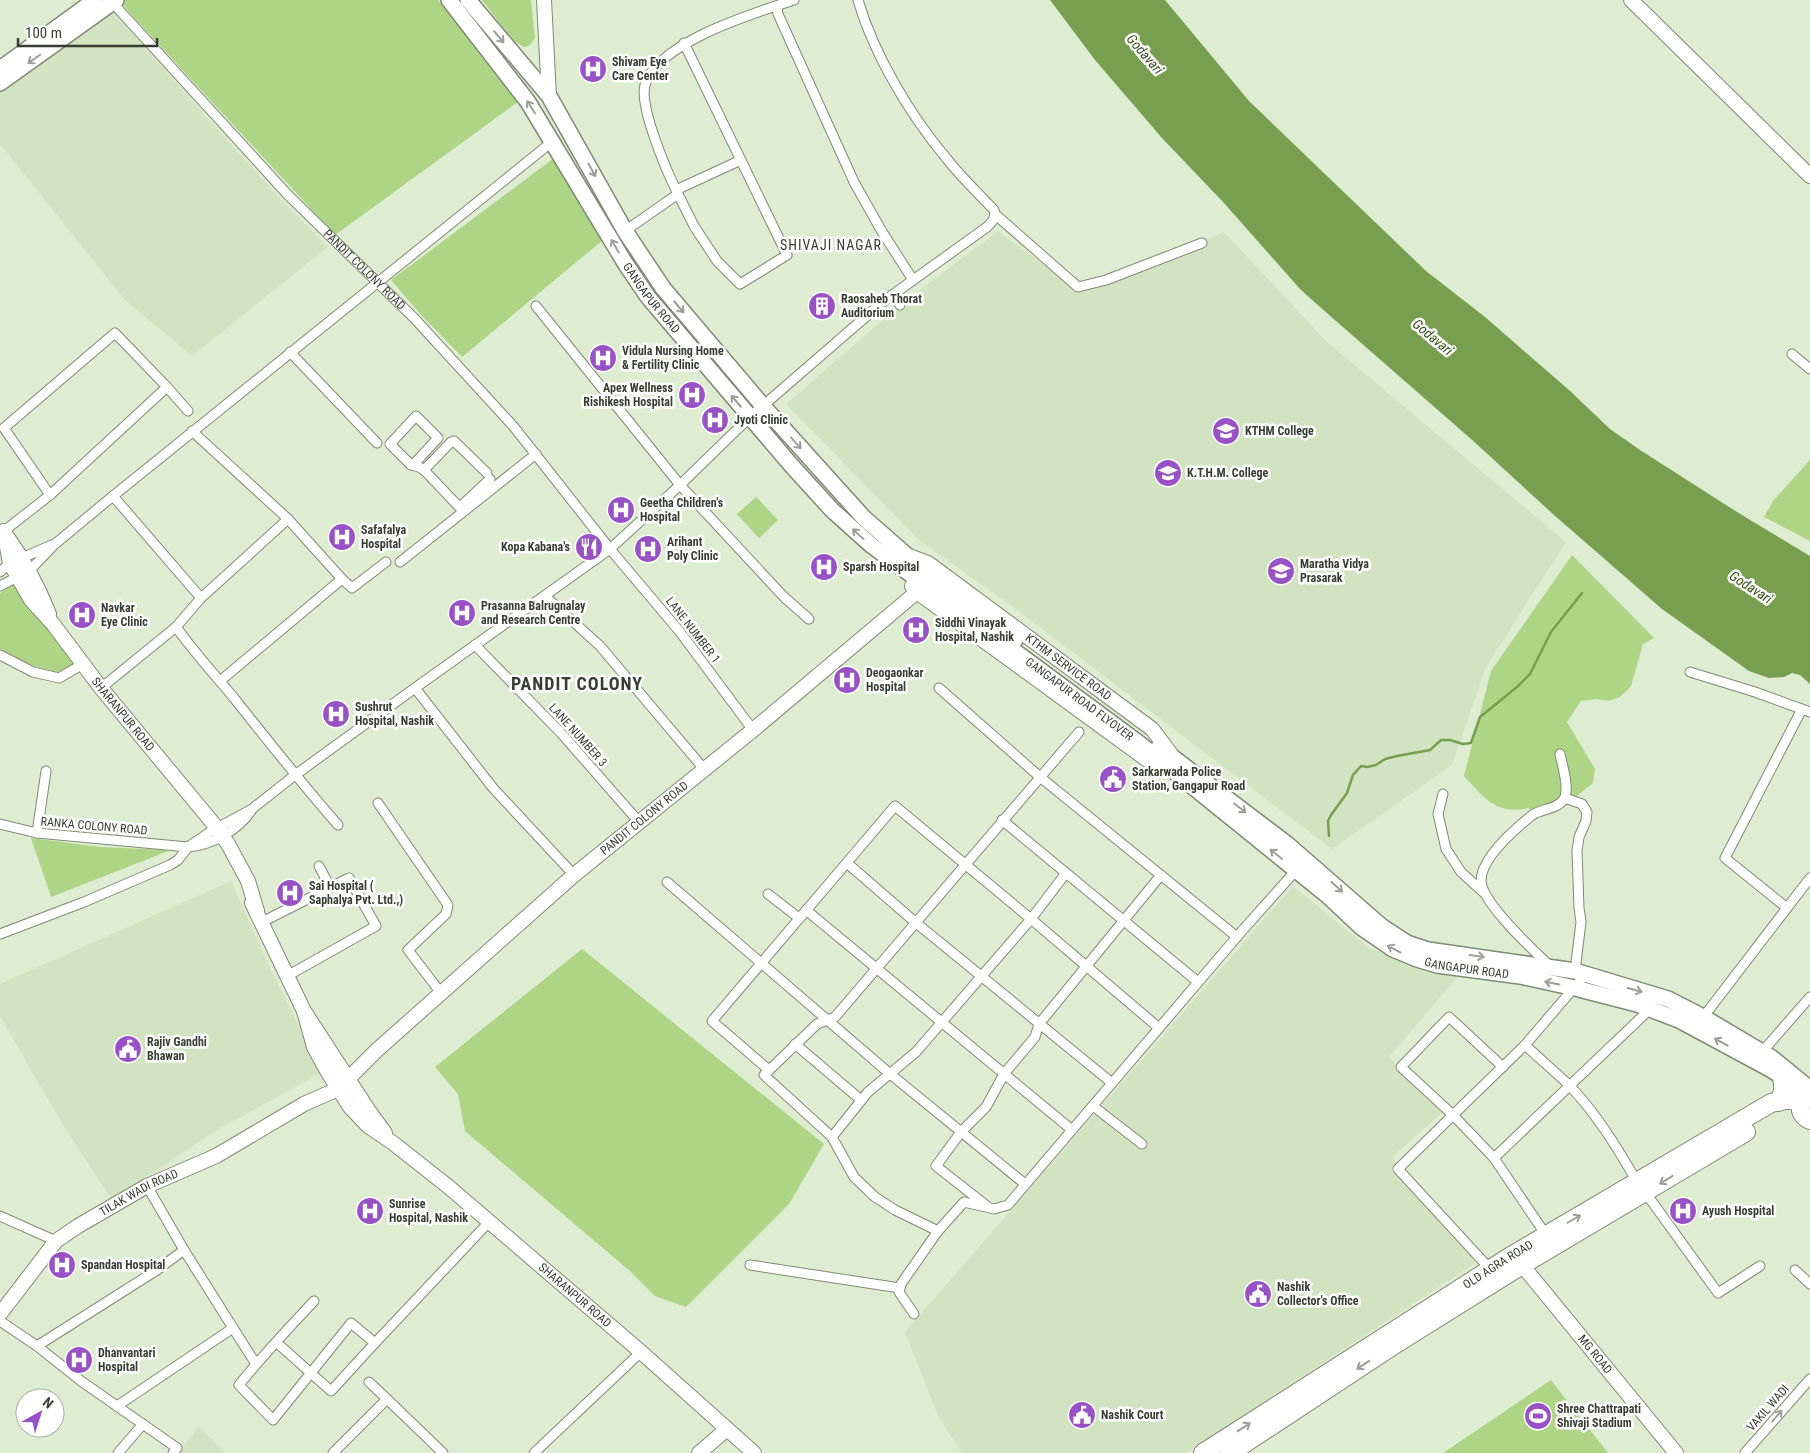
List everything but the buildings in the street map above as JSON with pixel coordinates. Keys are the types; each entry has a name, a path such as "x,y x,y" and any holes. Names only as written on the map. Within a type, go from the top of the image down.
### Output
{"highway":[{"path":"1778,1102 1784,1088 1782,1077"},
{"name":"OLD AGRA ROAD","path":"1230,1453 1398,1343 1517,1261 1641,1187 1770,1103 1807,1097"},
{"name":"OLD AGRA ROAD","path":"1203,1453 1490,1270 1517,1261 1546,1235 1641,1187 1776,1114 1788,1111 1807,1097"}],"main road":[{"path":"0,69 95,0"},
{"name":"GANGAPUR ROAD","path":"448,0 528,102 625,263 648,297 750,418 832,510 870,545 901,559"},
{"name":"GANGAPUR ROAD","path":"468,0 549,96 625,231 663,288 763,406 901,559"},
{"path":"0,83 113,1"},
{"name":"GANGAPUR ROAD FLYOVER","path":"901,559 917,579 1169,761"},
{"name":"GANGAPUR ROAD","path":"1169,761 1381,926 1407,942 1428,950 1580,973 1668,999 1699,1023 1782,1077 1807,1097"},
{"name":"GANGAPUR ROAD","path":"1301,865 1328,896 1361,927 1393,949 1437,965 1520,976 1575,988 1699,1023 1762,1052 1787,1069 1807,1097"}],"street":[{"path":"544,0 549,96"},
{"path":"684,43 787,255 740,284 717,261 694,226 667,173 645,106 645,86 652,72 684,43 746,16 794,0"},
{"path":"858,0 886,70 909,107 947,160 994,210 996,215 1078,287 1106,280 1202,243"},
{"path":"1631,0 1810,176"},
{"name":"PANDIT COLONY ROAD","path":"113,1 288,195 415,319 514,427 610,549"},
{"path":"777,6 778,14 854,182 880,230 913,280"},
{"path":"0,586 23,574 55,544 192,431 553,141"},
{"path":"625,231 677,192 741,160"},
{"path":"216,834 415,688 610,549 763,406 892,295 988,227 996,215"},
{"path":"892,295 900,305"},
{"path":"536,306 680,485 784,597 809,619"},
{"path":"50,495 2,425 116,333 188,411"},
{"path":"290,352 378,443"},
{"path":"1792,354 1810,369"},
{"path":"2,528 50,495 167,387"},
{"path":"413,465 438,438 416,416 390,444 413,465 418,465 424,470 462,509"},
{"path":"192,431 288,520 352,588 386,562"},
{"path":"424,470 454,441 488,476 473,499"},
{"path":"400,562 473,499 536,454"},
{"path":"113,496 201,598"},
{"path":"101,688 176,627 201,598 288,520"},
{"name":"SHARANPUR ROAD","path":"2,528 10,564 23,574 53,624 101,688 195,803 206,813 216,834 248,881 259,916 304,1011 314,1047 329,1062 340,1079 347,1103 368,1126 393,1143 490,1222 641,1352 754,1453"},
{"path":"10,564 55,544"},
{"name":"LANE NUMBER 1","path":"610,549 680,632 753,730"},
{"path":"901,559 917,579 1146,759 1169,761"},
{"name":"KTHM SERVICE ROAD","path":"901,559 928,563 1152,729 1169,761"},
{"path":"220,681 342,579"},
{"name":"PANDIT COLONY ROAD","path":"340,1079 377,1050 574,875 753,730 917,579"},
{"path":"545,596 600,646 704,769"},
{"path":"176,627 194,652 338,825"},
{"name":"LANE NUMBER 3","path":"475,645 561,733 638,822"},
{"path":"0,655 33,672 59,678 83,664"},
{"path":"1690,672 1756,692 1806,711 1725,858 1787,908"},
{"path":"415,688 493,788 574,875"},
{"path":"940,688 1040,777 1237,937"},
{"path":"938,1232 895,1210 875,1197 854,1177 832,1137 764,1075 817,1024 835,1017 1079,732"},
{"path":"1484,893 1481,881 1484,870 1498,848 1516,828 1536,812 1556,806 1564,798 1566,790 1560,754"},
{"path":"37,833 46,772"},
{"path":"1443,794 1438,814 1446,850 1461,872 1484,893 1506,921 1550,967"},
{"path":"1490,1270 1398,1169 1525,1045 1575,988 1580,973 1581,922 1577,851 1579,837 1586,821 1586,812 1582,804 1564,798"},
{"path":"378,803 448,905 446,914 408,950 441,993"},
{"path":"769,1070 712,1021 895,806 1159,1028"},
{"path":"1002,820 1198,982"},
{"name":"RANKA COLONY ROAD","path":"0,824 37,833 188,847 199,846 216,834"},
{"path":"0,934 84,902 170,865 178,860 188,847"},
{"path":"847,862 916,922 1112,1083"},
{"path":"914,1314 899,1292 900,1288 906,1274 938,1232 964,1202 994,1209 1008,1205 1198,982 1301,865"},
{"path":"319,866 330,887"},
{"path":"832,1137 868,1092 916,1052 942,1024 1031,919 1066,873"},
{"path":"989,1208 936,1166 961,1132 986,1107 1004,1074 1036,1037 1039,1024 1161,875"},
{"path":"259,916 348,878 376,926 287,976"},
{"path":"1699,1023 1810,878"},
{"path":"666,882 889,1073 1025,1184"},
{"path":"768,894 799,918"},
{"path":"806,910 1072,1130"},
{"path":"1762,1052 1810,997"},
{"path":"1494,1158 1650,1009"},
{"path":"1503,1067 1449,1017 1401,1067 1453,1115 1494,1158 1546,1235"},
{"path":"795,1044 861,1100"},
{"path":"1525,1045 1569,1085 1601,1124 1641,1187 1718,1293 1760,1266"},
{"path":"329,1062 340,1079"},
{"name":"SHARANPUR ROAD","path":"340,1079 357,1092 369,1112 393,1143"},
{"name":"TILAK WADI ROAD","path":"0,1314 56,1240 147,1186 216,1156 304,1104 340,1079"},
{"path":"1093,1106 1142,1144"},
{"path":"147,1186 184,1250 256,1364"},
{"path":"0,1216 56,1240"},
{"path":"276,1342 331,1391 490,1222"},
{"path":"37,1346 157,1270 184,1250"},
{"name":"MG ROAD","path":"1517,1261 1676,1453"},
{"path":"750,1265 900,1288"},
{"path":"1795,1270 1810,1284"},
{"path":"314,1301 256,1364 239,1386 273,1420 351,1323 375,1343"},
{"path":"0,1322 37,1346 75,1377 177,1448 173,1453"},
{"path":"118,1406 233,1328"},
{"path":"534,1453 641,1352"},
{"name":"VAKIL WADI","path":"1745,1453 1810,1378"},
{"path":"369,1382 443,1453"},
{"path":"333,1453 387,1399"},
{"path":"118,1453 143,1424"},
{"path":"699,1453 727,1430"}],"shaded area":[{"path":"122,0 438,0 518,102 335,235 129,12"},
{"path":"482,0 531,0 535,38 530,45 524,47 514,41"},
{"path":"109,8 281,200 328,247 192,356 125,300 0,144 0,91"},
{"path":"558,155 603,240 462,357 423,317 391,280"},
{"name":"K.T.H.M. College","path":"998,231 1080,291 1224,232 1327,342 1566,542 1486,667 1452,765 1332,849 1017,610 920,541 786,404 900,305"},
{"path":"1810,460 1810,541 1764,517 1773,501"},
{"path":"756,497 778,520 759,538 737,514"},
{"path":"1572,555 1654,638 1643,644 1631,686 1620,697 1609,701 1596,699 1581,701 1567,722 1595,769 1593,783 1566,805 1540,817 1528,808 1517,810 1499,807 1485,798 1464,776 1491,671"},
{"path":"14,585 76,664 60,673 52,672 29,664 0,649 0,593"},
{"path":"31,838 100,847 171,850 51,897"},
{"name":"Rajiv Gandhi Bhawan","path":"231,881 270,968 319,1066 319,1074 212,1133 112,1200 60,1120 0,1016 0,984"},
{"path":"1293,886 1369,948 1423,968 1459,975 1389,1057 1443,1112 1392,1157 1477,1262 1186,1453 962,1453 939,1418 905,1332"},
{"path":"582,949 824,1144 789,1204 686,1307 655,1296 631,1272 465,1131 458,1094 435,1067"},
{"name":"Shree Chattrapati Shivaji Stadium","path":"1551,1380 1608,1453 1443,1453"},
{"path":"199,1427 226,1453 178,1453"}],"water":[{"name":"Godavari","path":"1050,0 1165,0 1249,101 1426,271 1485,317 1569,390 1610,429 1737,512 1810,556 1810,684 1800,675 1792,673 1784,677 1769,678 1749,671 1662,609 1300,289 1224,203 1162,138 1095,60"}],"waterway":[{"path":"1329,836 1328,821 1347,793 1353,775 1361,766 1376,765 1385,759 1430,750 1441,740 1450,740 1463,744 1471,743 1480,717 1530,674 1551,632 1582,593"}],"place":[{"name":"Shivam Eye Care Center","path":"593,69"},
{"name":"Raosaheb Thorat Auditorium","path":"822,306"},
{"name":"Vidula Nursing Home & Fertility Clinic","path":"603,358"},
{"name":"Apex Wellness Rishikesh Hospital","path":"692,395"},
{"name":"Jyoti Clinic","path":"715,420"},
{"name":"KTHM College","path":"1226,431"},
{"name":"K.T.H.M. College","path":"1168,473"},
{"name":"Geetha Children's Hospital","path":"621,510"},
{"name":"Safafalya Hospital","path":"342,537"},
{"name":"Kopa Kabana's","path":"589,547"},
{"name":"Arihant Poly Clinic","path":"648,549"},
{"name":"Sparsh Hospital","path":"824,567"},
{"name":"Maratha Vidya Prasarak","path":"1281,571"},
{"name":"Prasanna Balrugnalay and Research Centre","path":"462,613"},
{"name":"Navkar Eye Clinic","path":"82,615"},
{"name":"Siddhi Vinayak Hospital, Nashik","path":"916,630"},
{"name":"Deogaonkar Hospital","path":"847,680"},
{"name":"Sushrut Hospital, Nashik","path":"336,714"},
{"name":"Sarkarwada Police Station, Gangapur Road","path":"1113,779"},
{"name":"Sai Hospital ( Saphalya Pvt. Ltd.,)","path":"290,893"},
{"name":"Rajiv Gandhi Bhawan","path":"128,1049"},
{"name":"Sunrise Hospital, Nashik","path":"370,1211"},
{"name":"Ayush Hospital","path":"1683,1211"},
{"name":"Spandan Hospital","path":"62,1265"},
{"name":"Nashik Collector's Office","path":"1258,1294"},
{"name":"Dhanvantari Hospital","path":"79,1360"},
{"name":"Nashik Court","path":"1082,1415"},
{"name":"Shree Chattrapati Shivaji Stadium","path":"1538,1416"}],"district":[{"name":"SHIVAJI NAGAR","path":"831,245"},
{"name":"PANDIT COLONY","path":"577,683"}]}
